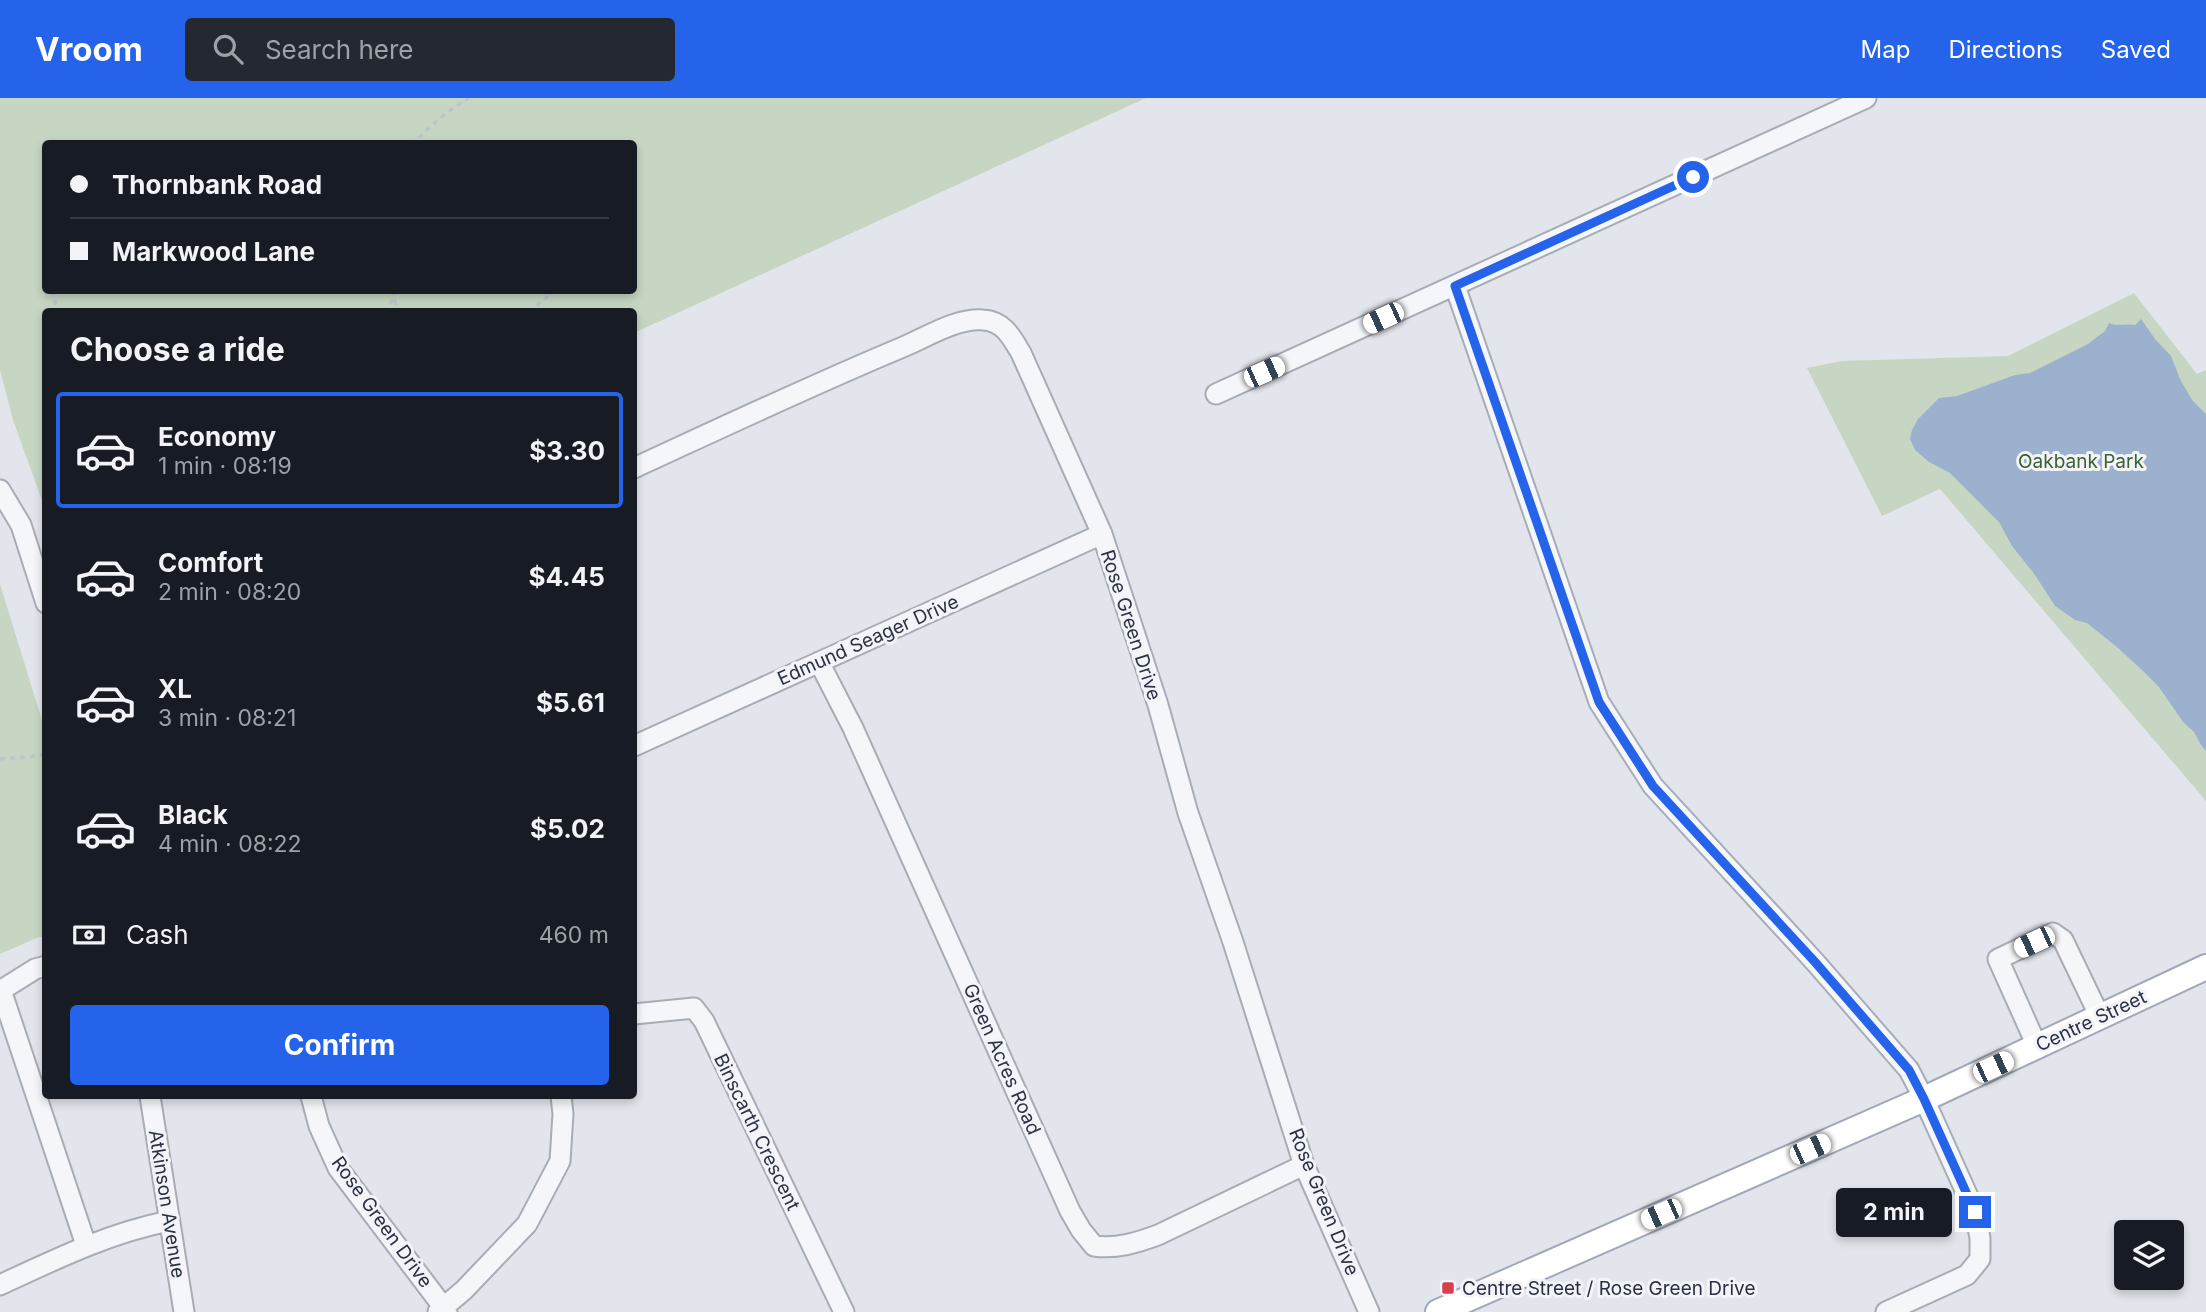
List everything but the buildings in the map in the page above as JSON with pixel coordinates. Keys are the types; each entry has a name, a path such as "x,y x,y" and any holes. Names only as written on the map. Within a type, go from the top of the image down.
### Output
{"main road":[{"name":"Centre Street","path":"1438,1312 1924,1099 2206,967"}],"street":[{"path":"1216,394 1867,98"},
{"path":"1455,286 1599,702 1653,786 1815,962 1909,1070 1975,1212 1980,1238 1980,1259 1968,1275 1886,1312"},
{"name":"Rose Green Drive","path":"637,467 850,368 939,331 965,322 985,320 1007,329 1021,353 1102,534 1158,705 1188,813 1233,942 1304,1165 1369,1312"},
{"path":"0,490 21,525 42,591"},
{"name":"Edmund Seager Drive","path":"637,745 1102,534"},
{"name":"Green Acres Road","path":"818,662 853,728 1070,1211 1094,1246 1132,1244 1158,1235 1304,1165"},
{"path":"2037,1046 1998,959 2031,943 2053,933 2063,940 2100,1017"},
{"path":"42,967 1,990 86,1245"},
{"name":"Binscarth Crescent","path":"637,1014 694,1008 704,1021 844,1312"},
{"name":"Atkinson Avenue","path":"150,1099 184,1312"},
{"name":"Rose Green Drive","path":"312,1099 319,1126 338,1168 443,1310"},
{"path":"443,1310 501,1254 527,1224 540,1201 560,1161 561,1099"},
{"path":"0,1284 86,1245 137,1227 169,1221"}],"path":[{"path":"416,140 446,113 469,98"},
{"path":"534,308 550,294"},
{"path":"0,759 42,755"}],"green space":[{"path":"0,98 1146,98 637,332 637,308 42,308 42,501 13,420 0,370"},
{"name":"Oakbank Park","path":"2134,293 2197,374 2206,370 2206,801 1940,489 1882,516 1807,368 1841,361 2008,356"},
{"path":"0,584 42,720 42,937 0,954"}],"water":[{"name":"Oakbank Park","path":"2141,319 2171,356 2192,400 2206,414 2206,751 2159,687 2087,623 2075,620 2055,606 2012,546 1999,522 1950,473 1929,462 1915,450 1910,439 1918,419 1939,398 1957,396 2015,375 2030,373 2088,344 2105,331 2109,323 2135,325"}],"place":[{"name":"Centre Street / Rose Green Drive","path":"1448,1288"}],"route":[{"path":"1693,177 1455,286 1599,702 1653,786 1815,962 1909,1070 1975,1212"}]}
